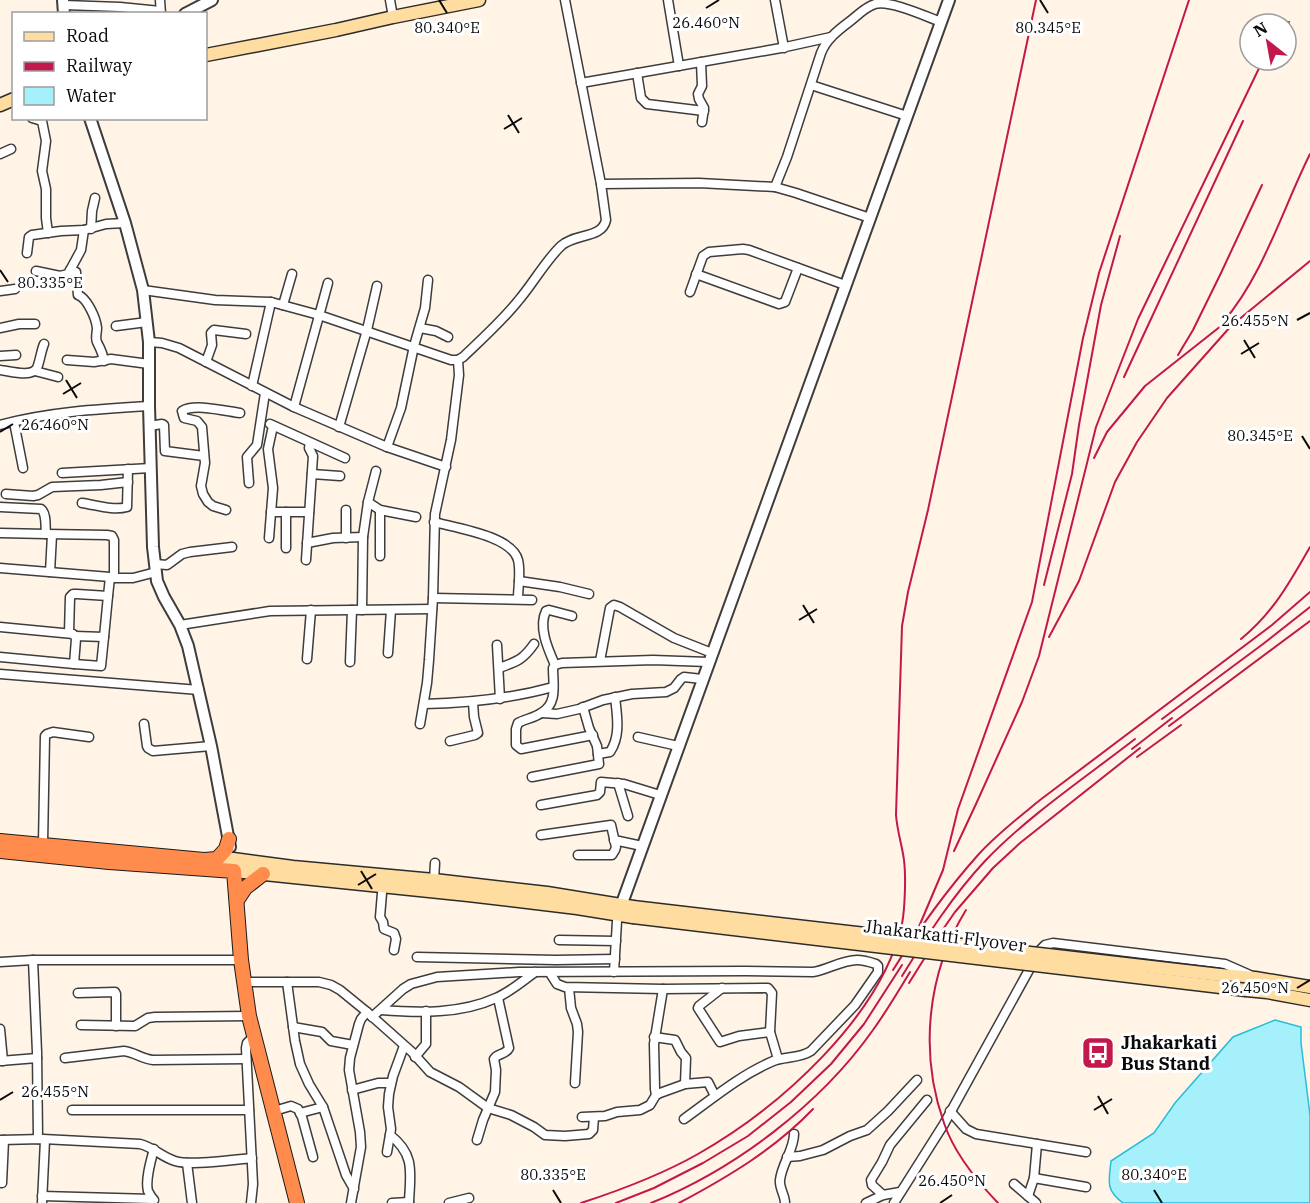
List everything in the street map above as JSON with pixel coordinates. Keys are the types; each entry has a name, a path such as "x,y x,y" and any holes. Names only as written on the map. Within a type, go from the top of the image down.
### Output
{"highway":[{"path":"0,851 210,860 226,849 229,839"},
{"path":"0,841 43,844 63,852"},
{"path":"81,854 109,862 233,865 243,982 249,1016 297,1203"},
{"path":"237,900 245,888 263,874"}],"main road":[{"path":"207,55 479,0"},
{"path":"210,860 263,874 384,881 434,880 547,893 626,911"},
{"path":"233,865 293,867 468,895 577,908 626,911"},
{"name":"Jhakarkatti Flyover","path":"626,911 1256,978 1310,987"},
{"name":"Jhakarkatti Flyover","path":"626,911 1268,992 1310,1000"}],"street":[{"path":"64,6 120,3 161,12 160,0"},
{"path":"189,12 212,0"},
{"path":"390,0 393,17"},
{"path":"143,290 215,300 271,302 367,330 451,360 463,357 517,303 563,244 576,237 602,230 606,220 565,0"},
{"path":"668,0 679,66"},
{"path":"776,0 784,48"},
{"path":"614,972 616,941 642,846 949,0"},
{"path":"775,188 788,156 824,46 832,36 877,3 885,2 941,22"},
{"path":"581,83 784,48 832,36"},
{"path":"701,62 702,86 698,94 704,108 702,122"},
{"path":"637,73 641,98 646,104 704,111"},
{"path":"811,85 907,116"},
{"path":"39,120 42,121 46,144 42,171 46,189 48,233"},
{"path":"91,120 125,223 143,290 149,342 153,547 157,581 180,625 188,646 212,746 233,865"},
{"path":"0,154 11,149"},
{"path":"601,184 699,183 775,188 870,218"},
{"path":"36,271 60,276 70,270 81,250 95,198"},
{"path":"27,253 29,237 32,235 87,230 100,224 125,223"},
{"path":"690,292 705,254 743,249 845,285"},
{"path":"696,274 779,304 785,302 798,268"},
{"path":"70,270 76,272 78,295 85,299 95,321 96,341 102,351 104,361"},
{"path":"283,305 292,274"},
{"path":"387,447 400,408 420,328 428,280"},
{"path":"294,407 328,283"},
{"path":"339,427 377,286"},
{"path":"0,291 15,288"},
{"path":"252,386 271,302"},
{"path":"116,326 147,322"},
{"path":"0,328 18,324 35,324"},
{"path":"420,328 436,331 448,337"},
{"path":"206,362 214,330 246,334"},
{"path":"149,342 179,348 294,407 387,447 446,467"},
{"path":"35,371 44,344"},
{"path":"0,356 16,355"},
{"path":"67,360 86,362 111,359 149,364"},
{"path":"420,724 428,683 433,598 434,522 451,440 459,375 458,360"},
{"path":"0,370 27,373 35,371 58,377"},
{"path":"249,483 247,457 257,445 266,393"},
{"path":"0,425 35,417 98,409 149,406"},
{"path":"226,510 213,506 202,494 204,456 202,427 197,421 184,418 183,409 202,408 240,413"},
{"path":"261,420 345,458"},
{"path":"14,422 23,468"},
{"path":"149,426 162,424 164,426 165,451 204,456"},
{"path":"269,538 272,480 268,449 273,426"},
{"path":"306,560 313,456 309,448 310,443"},
{"path":"62,473 151,468"},
{"path":"82,503 125,508 128,505 128,469"},
{"path":"350,662 363,537 368,502 376,471"},
{"path":"312,474 340,476"},
{"path":"6,494 33,496 52,487 128,482"},
{"path":"368,502 380,510 416,517"},
{"path":"0,507 43,511 49,534 50,573"},
{"path":"346,510 346,538"},
{"path":"380,510 380,556"},
{"path":"271,512 309,512"},
{"path":"286,512 286,548"},
{"path":"434,522 498,539 515,553 519,568 518,598"},
{"path":"0,533 107,535 112,536 114,540 112,577 101,666 0,657"},
{"path":"307,543 329,538 363,537"},
{"path":"0,568 133,578 170,564 182,554 232,547"},
{"path":"519,581 589,594"},
{"path":"74,664 70,597 73,594 108,596"},
{"path":"433,598 532,600"},
{"path":"600,661 610,608 614,605 710,658"},
{"path":"180,625 256,612 432,609"},
{"path":"306,659 311,610"},
{"path":"388,653 391,610"},
{"path":"542,713 553,699 553,668 555,665 544,632 544,616 549,610 572,616"},
{"path":"0,627 104,637"},
{"path":"498,668 519,660 534,644"},
{"path":"497,645 500,699"},
{"path":"555,665 600,661 710,658"},
{"path":"0,674 199,690"},
{"path":"593,735 519,749 516,746 518,723 542,713 557,714 615,697 666,692 674,688 684,677 702,679"},
{"path":"424,704 500,699 553,687"},
{"path":"598,754 610,752 613,748 618,728 615,697"},
{"path":"450,741 478,733 473,702"},
{"path":"532,777 599,764 597,746 589,728 584,707"},
{"path":"144,724 147,746 153,751 212,746"},
{"path":"43,844 45,736 53,732 89,737"},
{"path":"638,737 678,746"},
{"path":"541,805 597,795 600,792 601,782 618,783 660,795"},
{"path":"618,783 628,816"},
{"path":"541,835 611,825 615,850 612,855 578,855"},
{"path":"614,840 642,846"},
{"path":"434,880 435,863"},
{"path":"384,881 380,917 384,929 394,933 396,939 394,950"},
{"path":"559,940 616,941"},
{"path":"894,1203 944,1124 1040,950 1045,945 1053,943 1225,964 1256,978"},
{"path":"417,957 615,959"},
{"path":"33,960 42,1139 42,1199 154,1201"},
{"path":"0,962 241,960"},
{"path":"351,1203 361,1147 349,1064 353,1045 361,1019 381,1010 411,984 436,977 519,972 813,972 857,960 876,964 879,968 855,1005 811,1051 801,1056 778,1059 738,1080 684,1119"},
{"path":"764,987 773,971"},
{"path":"381,1010 409,1012 467,1007 498,998 535,972"},
{"path":"550,973 560,987 768,988 772,993 771,1032 778,1059"},
{"path":"243,982 319,982 331,985 370,1014 430,1072 459,1087 488,1108 511,1115 534,1127 544,1136 589,1134 593,1130 594,1117"},
{"path":"287,982 300,1064 323,1107 346,1175 354,1189"},
{"path":"569,987 571,1008 578,1032 575,1083"},
{"path":"722,988 698,1008 720,1042 739,1036 771,1032"},
{"path":"656,1095 654,1037 663,989"},
{"path":"78,993 115,992 116,1026"},
{"path":"477,1140 495,1092 494,1059 509,1048 498,998"},
{"path":"415,1057 426,1044 426,1011"},
{"path":"81,1025 135,1026 148,1018 155,1017 249,1016"},
{"path":"293,1027 322,1032 331,1041 353,1045"},
{"path":"0,1029 1,1061 37,1058"},
{"path":"251,1203 254,1184 246,1059 247,1043 253,1037"},
{"path":"654,1037 677,1041 686,1058 685,1084"},
{"path":"387,1152 391,1130 388,1100 391,1083 404,1046"},
{"path":"65,1058 123,1051 153,1060 246,1059"},
{"path":"787,1157 823,1150 867,1130 917,1080"},
{"path":"582,1117 605,1116 617,1112 644,1109 650,1105 656,1095 685,1084 706,1081 710,1084 715,1096"},
{"path":"352,1090 378,1083 391,1083"},
{"path":"883,1195 872,1185 871,1180 890,1145 927,1100"},
{"path":"274,1111 291,1107 297,1109 313,1157"},
{"path":"300,1113 323,1107"},
{"path":"72,1110 249,1110"},
{"path":"951,1111 966,1129 976,1134 1086,1152"},
{"path":"785,1203 780,1184 787,1157 794,1145 794,1134"},
{"path":"390,1135 403,1147 409,1163 409,1202 392,1203"},
{"path":"2,1183 2,1140 42,1139 131,1143 147,1145 171,1160 187,1163 252,1158"},
{"path":"1028,1196 1034,1178 1037,1144"},
{"path":"154,1149 149,1168 148,1187 148,1192 154,1201"},
{"path":"187,1163 192,1203"},
{"path":"1034,1178 1086,1187"},
{"path":"1014,1184 1036,1203"},
{"path":"866,1203 883,1195 900,1192"},
{"path":"449,1203 469,1198"}],"water":[{"path":"1275,1020 1301,1027 1310,1115 1310,1203 1123,1203 1117,1198 1110,1185 1111,1161 1154,1133 1175,1103 1233,1037"}],"railway":[{"path":"581,1203 641,1182 684,1162 729,1135 761,1112 793,1086 850,1026 873,993 891,959 902,924 905,892 904,860 896,815 902,626 1036,0"},
{"path":"915,936 943,870 958,809 1032,602 1083,338 1099,273 1189,0"},
{"path":"954,851 1022,702 1039,656 1096,427 1138,319 1257,72"},
{"path":"1124,377 1243,121"},
{"path":"1223,322 1250,284 1261,263 1310,154"},
{"path":"1178,355 1193,330 1262,185"},
{"path":"1044,585 1072,474 1101,305 1120,236"},
{"path":"1049,637 1079,581 1115,482 1137,442 1167,398 1231,326 1310,261"},
{"path":"1094,458 1107,432 1145,386 1231,318"},
{"path":"1241,639 1272,608 1310,547"},
{"path":"893,970 944,897 978,855 1000,834 1040,800 1272,625 1310,592"},
{"path":"1162,719 1310,607"},
{"path":"1169,726 1310,621"},
{"path":"1132,749 1172,718"},
{"path":"1137,757 1181,725"},
{"path":"902,976 951,902 985,861 1038,813 1135,739"},
{"path":"909,983 955,912 993,868 1020,843 1140,748"},
{"path":"966,910 953,934 935,987 931,1014 931,1069 936,1096 948,1134 974,1175 998,1203"},
{"path":"616,1203 654,1188 703,1163 748,1136 791,1102 831,1064 864,1024 902,965"},
{"path":"651,1203 714,1172 774,1132 802,1109 852,1058 878,1023 910,972"},
{"path":"679,1203 750,1161 783,1137 813,1109"}],"place":[{"name":"Jhakarkati Bus Stand","path":"1098,1053"}]}
